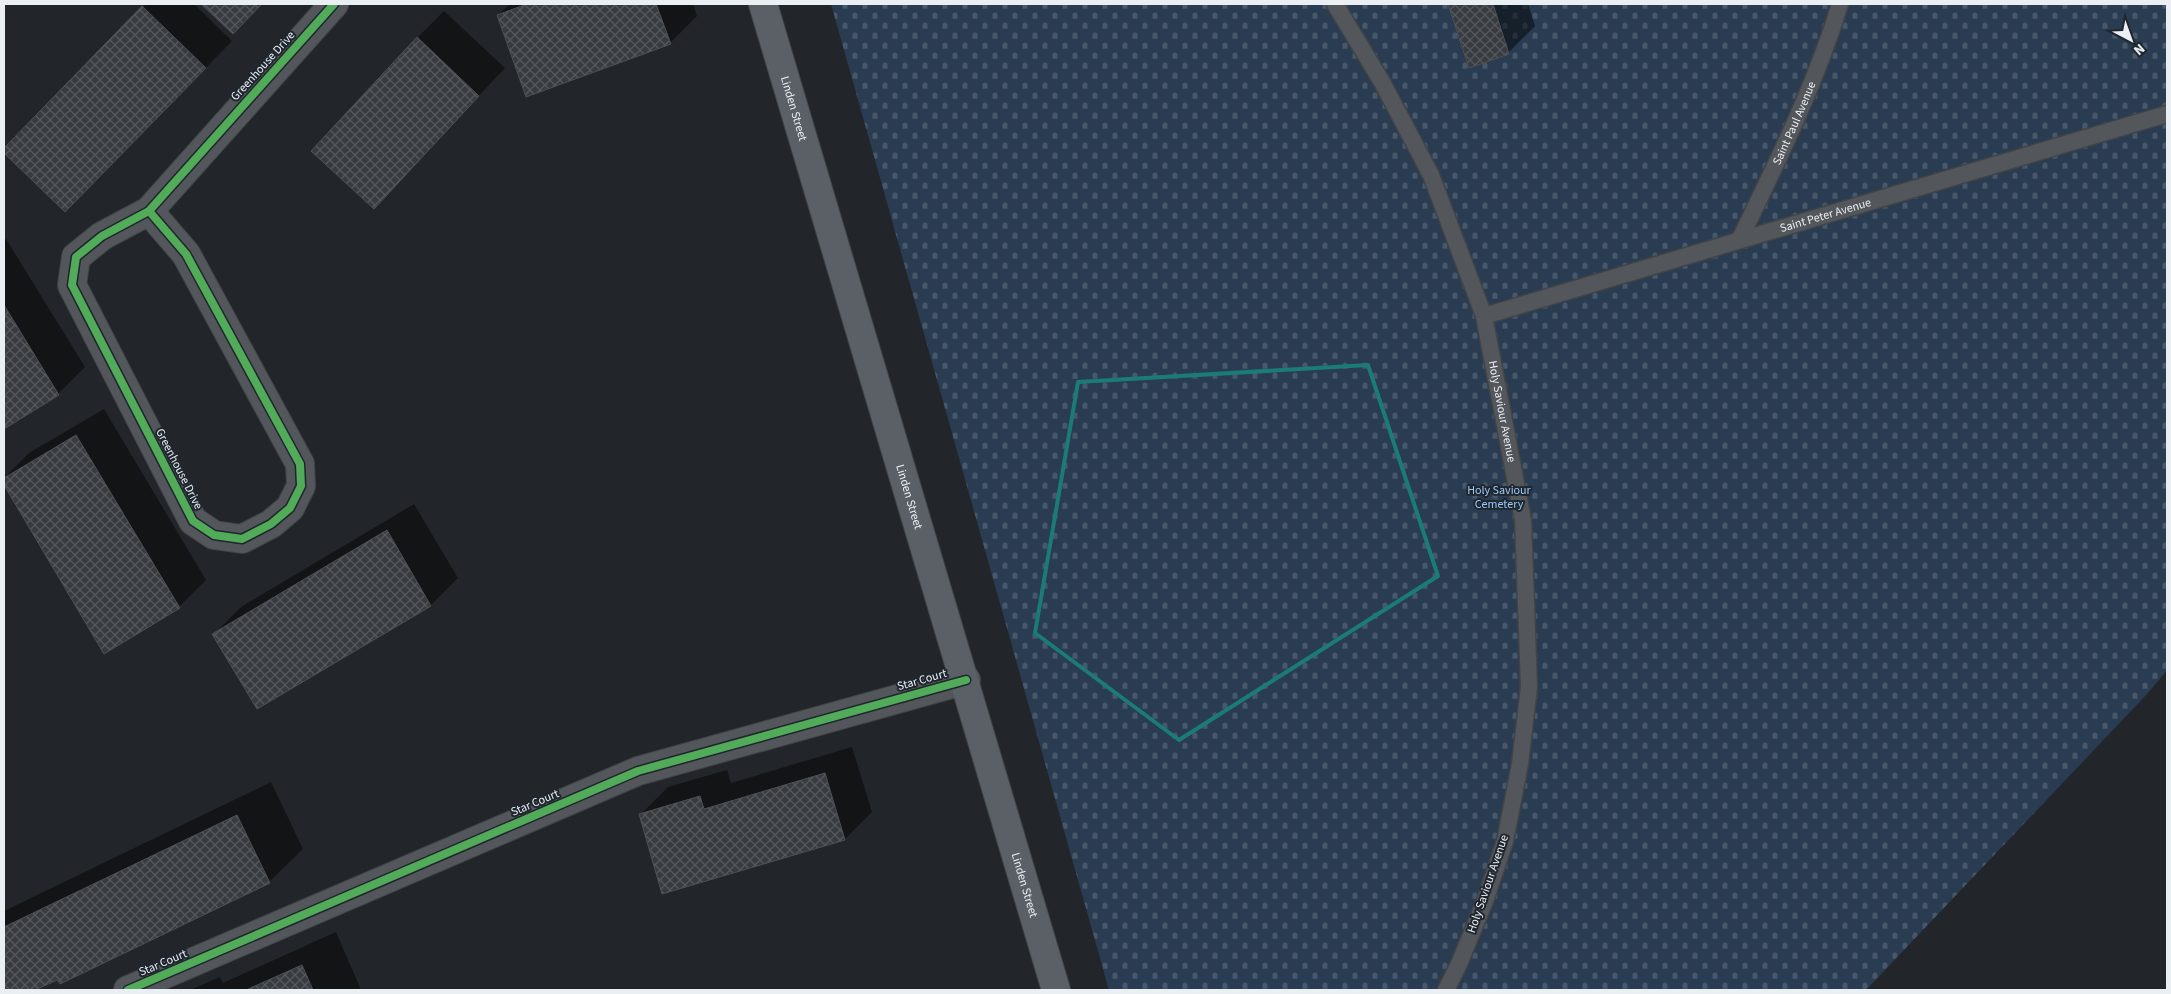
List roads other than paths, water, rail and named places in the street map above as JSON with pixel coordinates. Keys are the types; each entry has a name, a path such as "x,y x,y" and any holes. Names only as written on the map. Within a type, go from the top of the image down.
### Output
{"main road":[{"name":"Linden Street","path":"763,4 966,680 1056,990"}],"street":[{"name":"Greenhouse Drive","path":"149,211 186,254 300,464 302,486 290,508 271,524 242,539 214,535 193,521 72,285 76,257 102,236 149,211 334,4"},
{"name":"Star Court","path":"128,990 638,771 966,680"}],"lane":[{"name":"Holy Saviour Avenue","path":"1335,4 1382,82 1431,175 1484,316 1523,520 1529,687 1520,764 1505,841 1485,901 1446,990"},
{"name":"Saint Paul Avenue","path":"1740,239 1807,95 1827,46 1840,4"},
{"name":"Saint Peter Avenue","path":"1484,316 2167,114"}],"park label":[{"name":"Holy Saviour Cemetery","path":"1499,497"}]}
